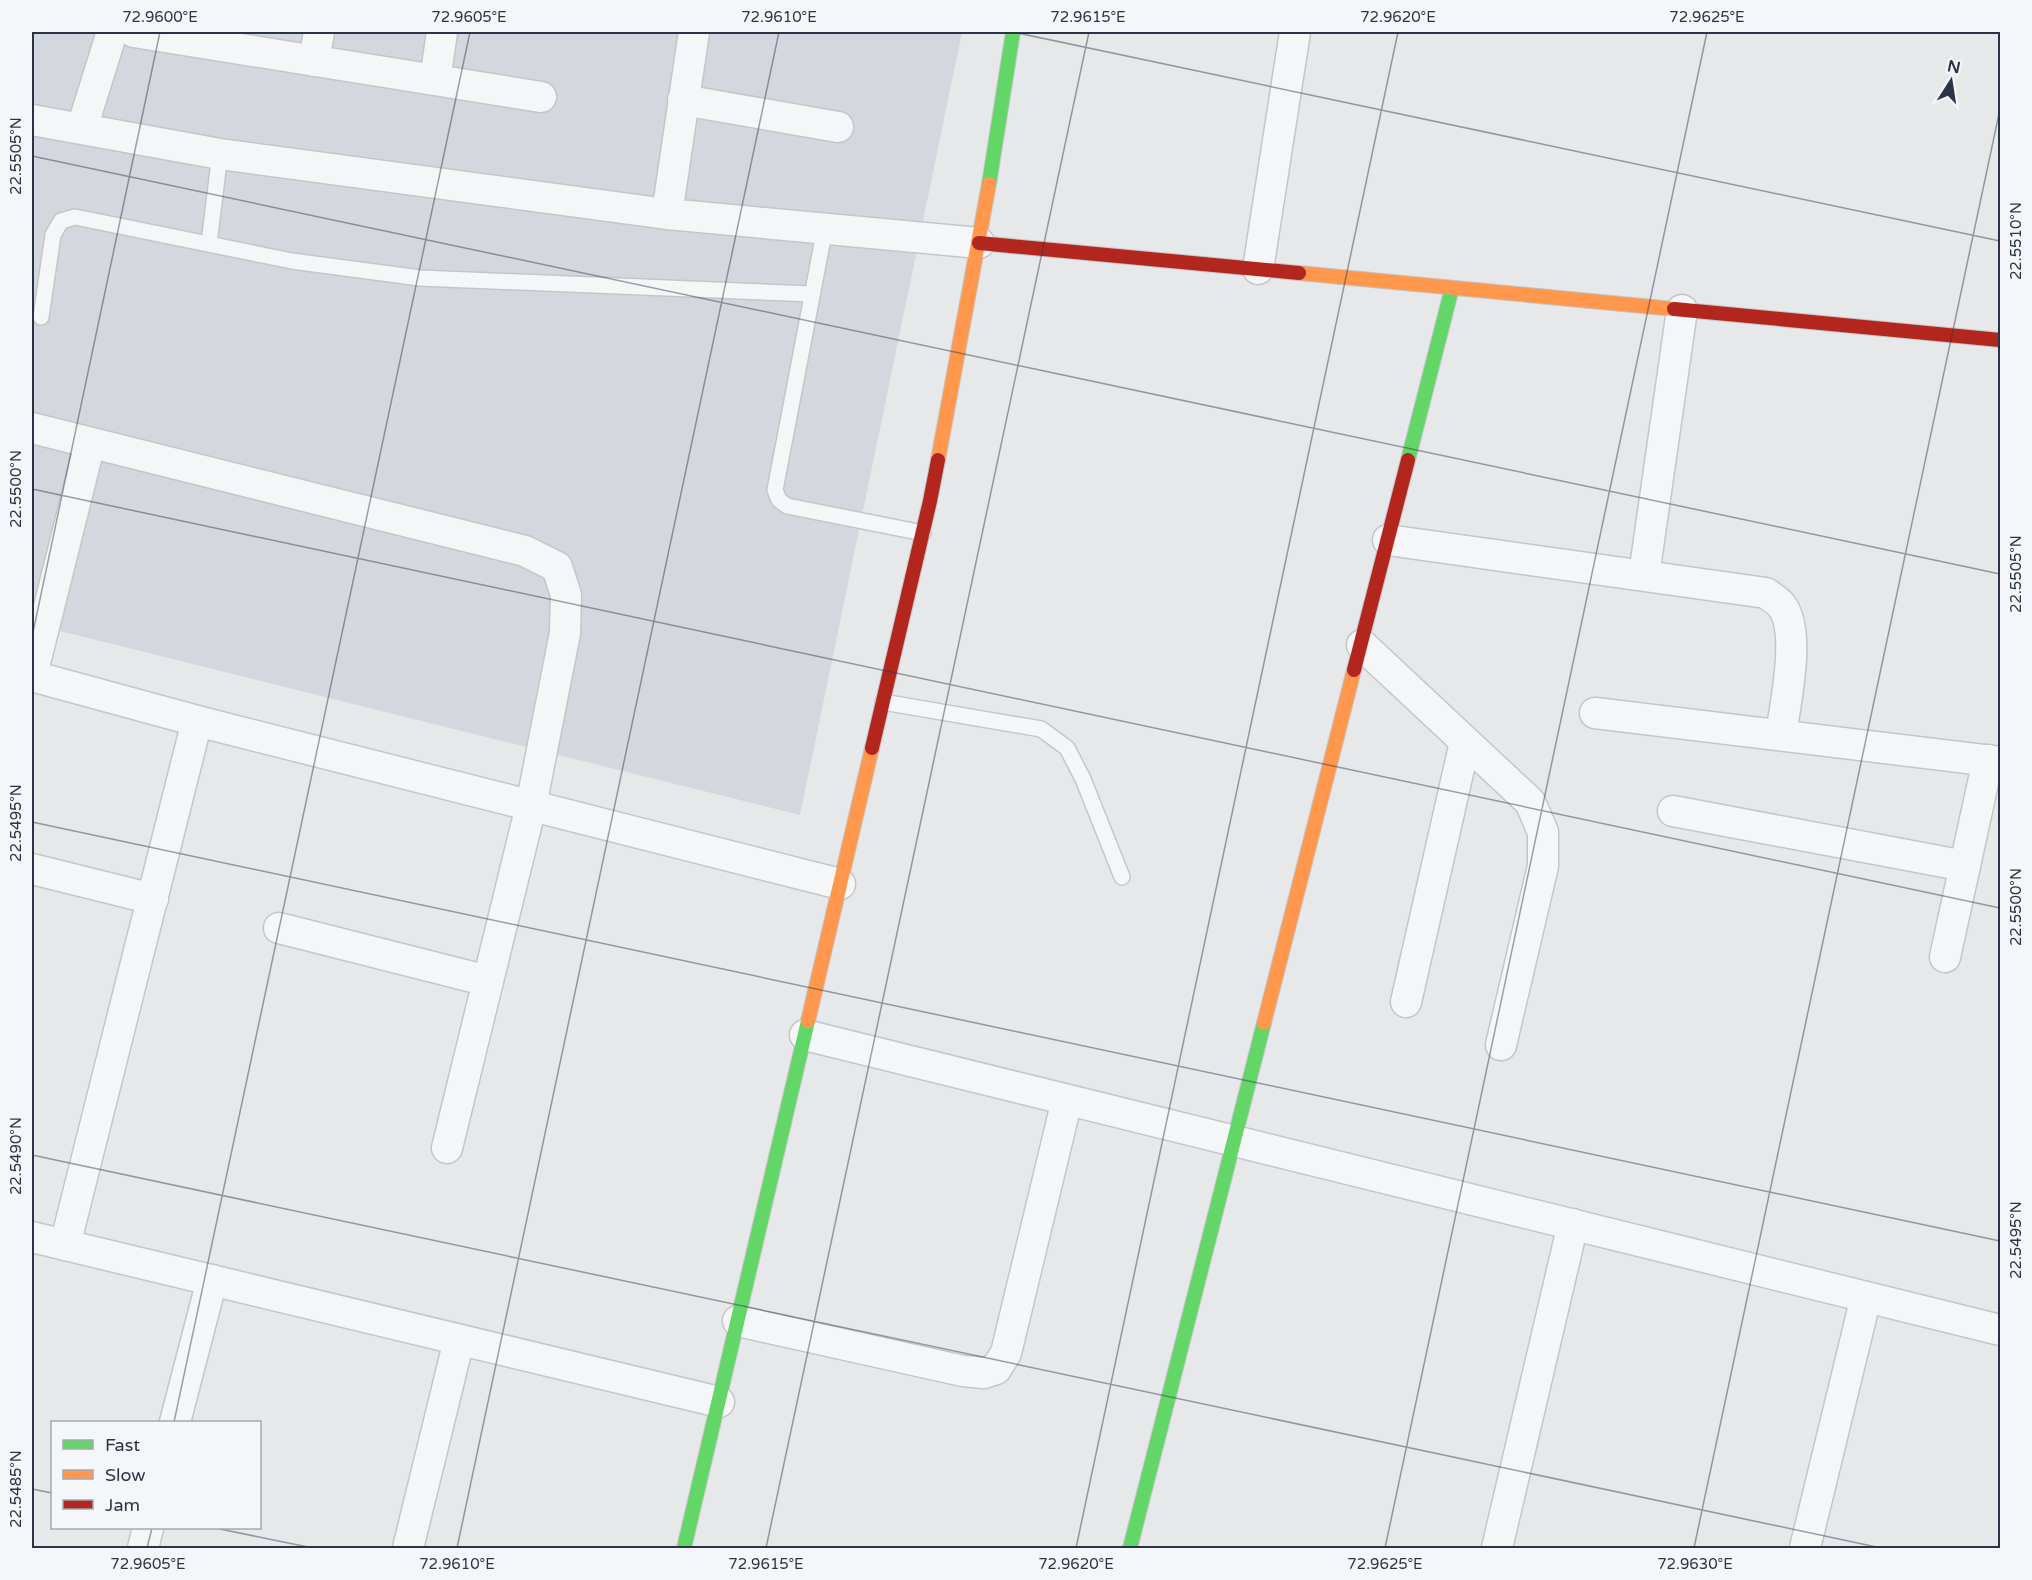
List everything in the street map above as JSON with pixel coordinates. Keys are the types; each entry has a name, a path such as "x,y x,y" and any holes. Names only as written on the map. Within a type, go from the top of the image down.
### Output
{"street":[{"path":"82,128 112,32"},
{"path":"134,32 541,97"},
{"path":"314,61 320,32"},
{"path":"435,81 442,32"},
{"path":"667,214 694,32"},
{"path":"684,1548 923,533 979,243 1013,32"},
{"path":"1258,269 1295,32"},
{"path":"684,100 838,128"},
{"path":"32,120 220,154 667,214 2001,340"},
{"path":"1130,1548 1452,288"},
{"path":"1644,575 1682,309"},
{"path":"32,428 525,551 557,567 566,595 565,633 531,806 447,1148"},
{"path":"90,443 32,676 197,721 840,884"},
{"path":"1388,540 1766,593 1782,606 1790,624 1792,653 1781,735"},
{"path":"1362,645 1530,802 1543,832 1543,866 1501,1045"},
{"path":"1595,713 1994,761 1965,866 1945,957"},
{"path":"65,1245 197,721"},
{"path":"1406,1002 1466,742"},
{"path":"1673,811 1965,866"},
{"path":"32,869 153,899"},
{"path":"279,928 488,981"},
{"path":"805,1035 2001,1330"},
{"path":"738,1321 963,1371 984,1373 996,1369 1006,1353 1067,1100"},
{"path":"1497,1548 1573,1224"},
{"path":"32,1237 719,1402"},
{"path":"175,1421 212,1280"},
{"path":"1805,1548 1866,1297"},
{"path":"408,1548 459,1340"},
{"path":"143,1548 148,1529"}],"lane":[{"path":"209,243 220,154"},
{"path":"41,317 53,235 61,221 75,216 292,261 420,278 812,294"},
{"path":"825,228 775,490 779,500 787,506 923,533"},
{"path":"883,702 1041,729 1068,748 1083,779 1122,877"}],"shaded area":[{"path":"32,32 962,32 800,815 32,624"}],"traffic: fast":[{"path":"989,184 1013,32"},
{"path":"1408,460 1452,288"},
{"path":"684,1548 808,1021"},
{"path":"1130,1548 1264,1023"}],"traffic: slow":[{"path":"938,460 989,184"},
{"path":"1299,273 1674,309"},
{"path":"1264,1023 1354,670"},
{"path":"808,1021 872,748"}],"traffic: jam":[{"path":"979,243 1299,273"},
{"path":"1674,309 2000,340"},
{"path":"872,748 938,460"},
{"path":"1354,670 1408,460"}]}
